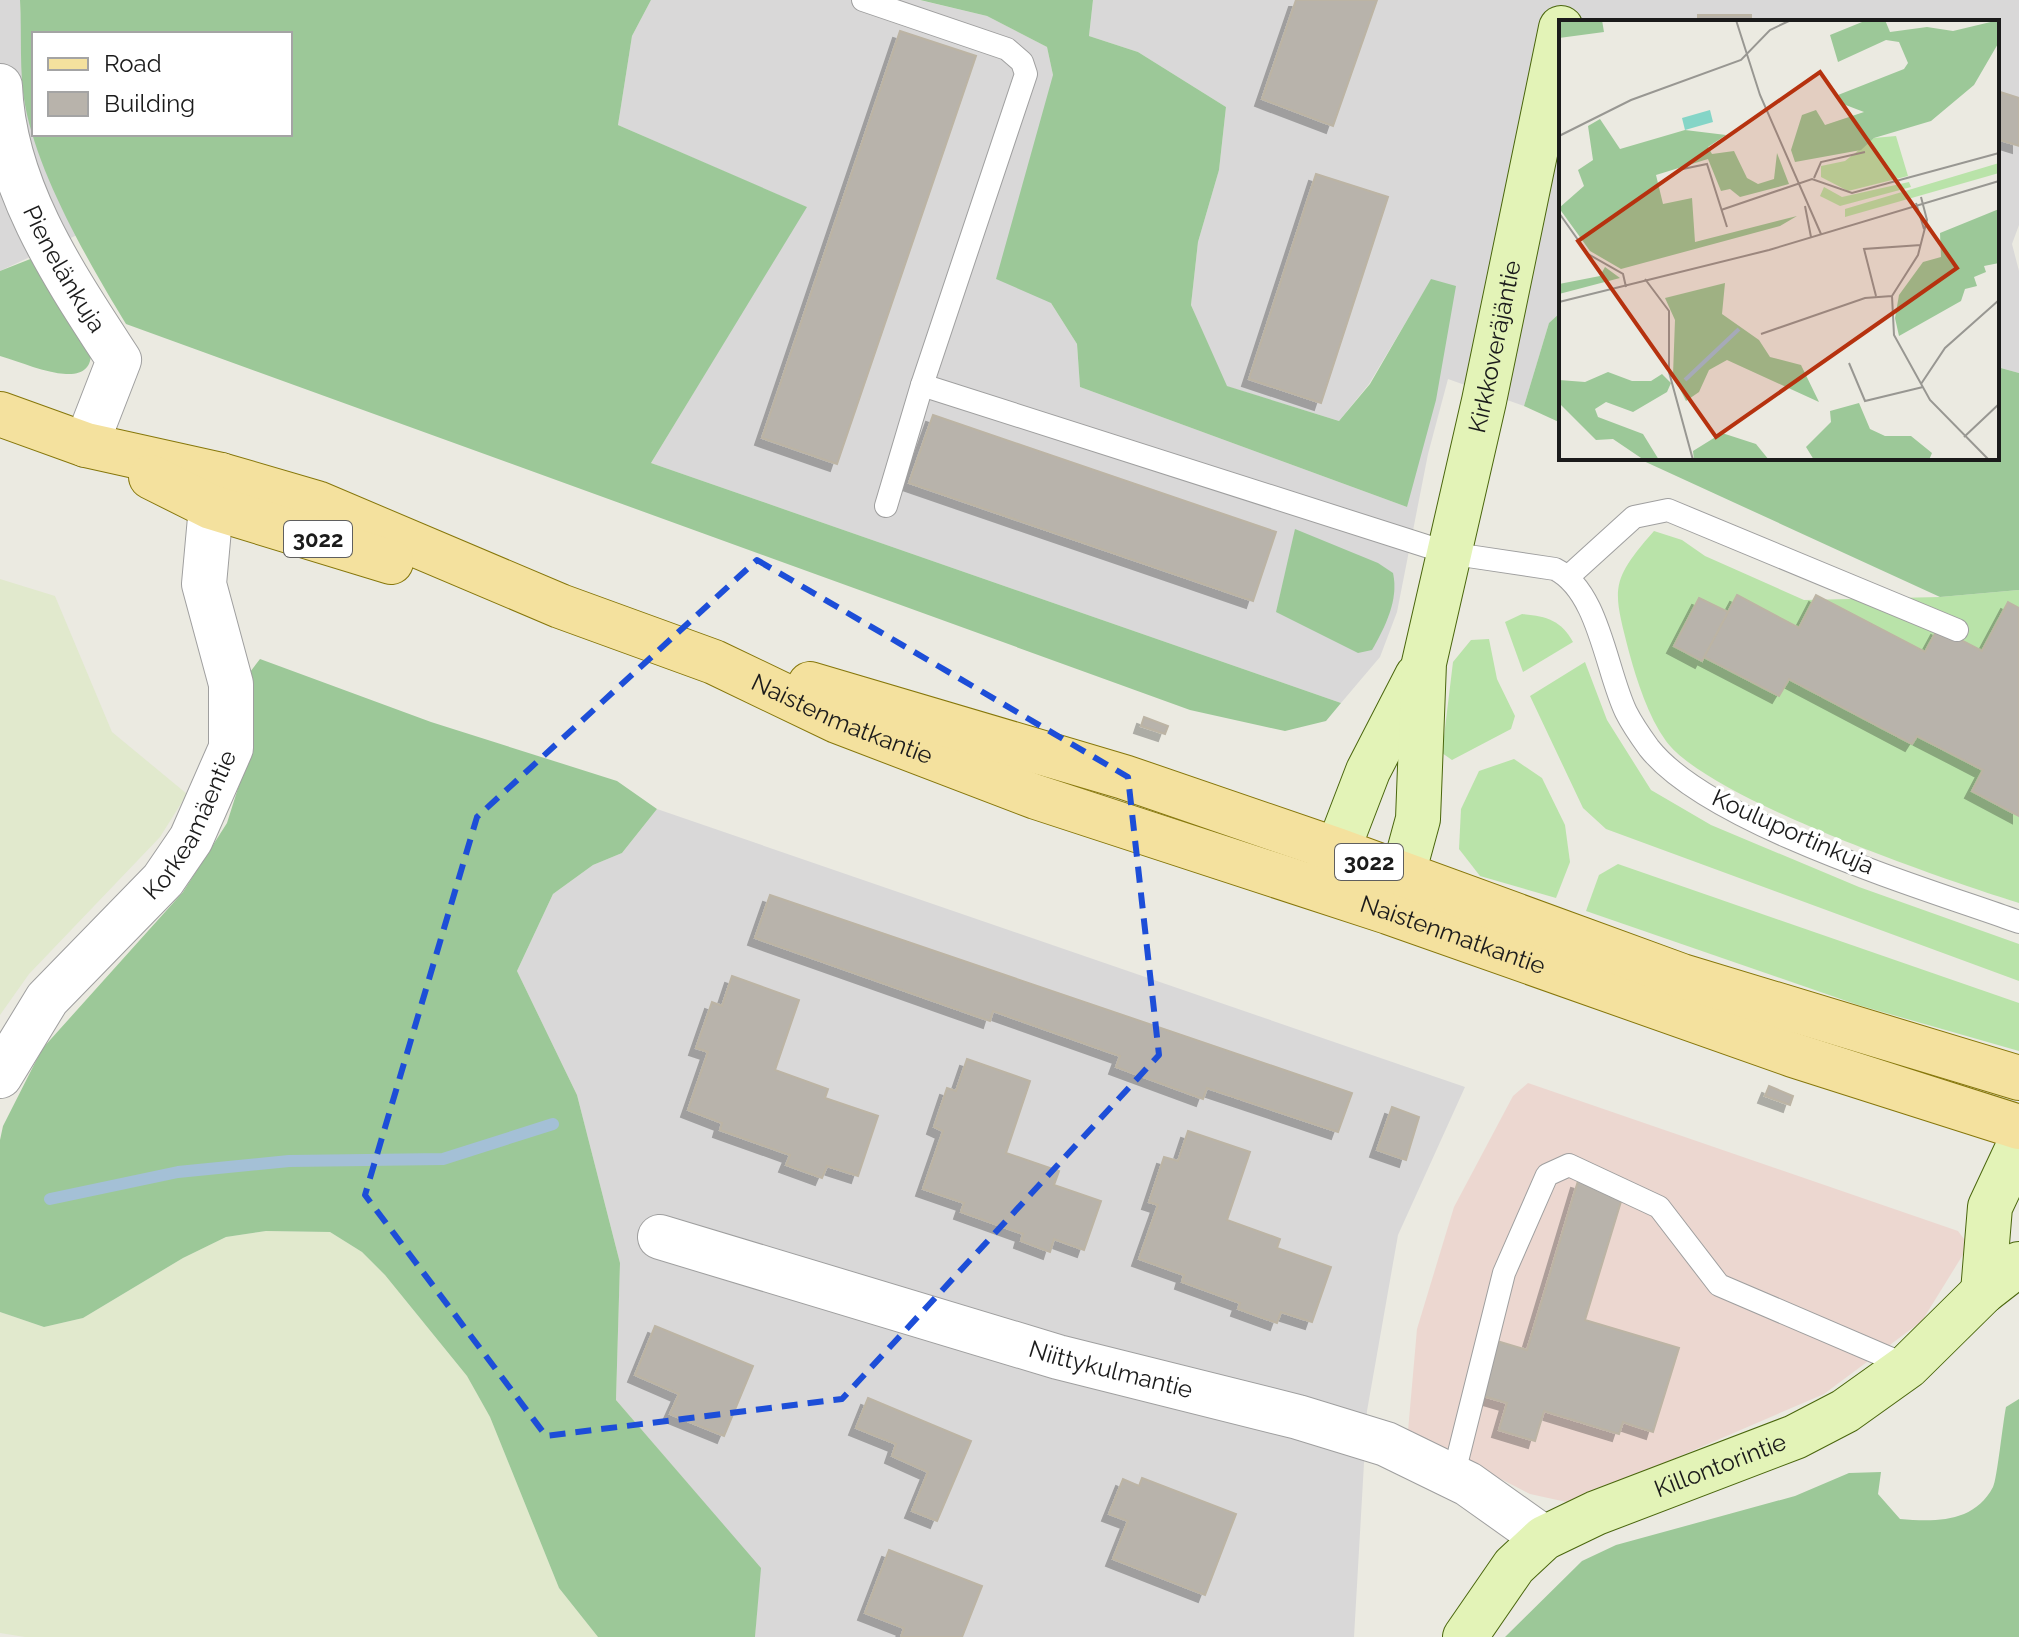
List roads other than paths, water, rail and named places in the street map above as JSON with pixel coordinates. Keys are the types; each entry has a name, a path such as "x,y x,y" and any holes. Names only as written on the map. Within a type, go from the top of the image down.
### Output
{"main road":[{"name":"Naistenmatkantie","path":"0,414 216,491 439,577 560,606 714,662 837,721 1036,797 1322,890 1396,893 2019,1078"},
{"name":"Naistenmatkantie","path":"714,662 822,687 963,728 1337,850 1396,893 1793,1055 2019,1127"}],"street":[{"name":"Kirkkoveräjäntie","path":"1563,20 1567,0"},
{"name":"Kirkkoveräjäntie","path":"1396,893 1418,819 1424,663 1484,401 1559,39"},
{"name":"Pienelänkuja","path":"0,86 1,113 12,162 38,228 119,360 86,445"},
{"name":"Korkeamäentie","path":"0,1076 47,999 163,880 191,839 231,748 231,684 204,584 216,491"},
{"name":"Kirkkoveräjäntie","path":"1322,890 1368,771 1424,663"},
{"path":"1983,1292 1990,1207 2019,1145"},
{"name":"Niittykulmantie","path":"660,1237 1058,1357 1298,1417 1386,1444 1453,1477 1544,1538"},
{"name":"Killontorintie","path":"1465,1637 1514,1566 1544,1538 1596,1513 1795,1437 1877,1391 1908,1366 1983,1292 2019,1264"}],"lane":[{"path":"863,0 1007,49 1022,62 1026,74 922,385 886,506"},
{"path":"922,385 1448,553 1555,569 1569,576 1634,517 1668,510 1957,630"},
{"name":"Kouluportinkuja","path":"1569,576 1579,589 1613,670 1625,711 1649,749 1673,772 1735,811 1845,858 2019,922"},
{"path":"1453,1477 1504,1273 1547,1175 1569,1165 1659,1207 1719,1285 1908,1366"}],"waterway":[{"path":"50,1199 178,1172 289,1161 443,1159 553,1124"}]}
